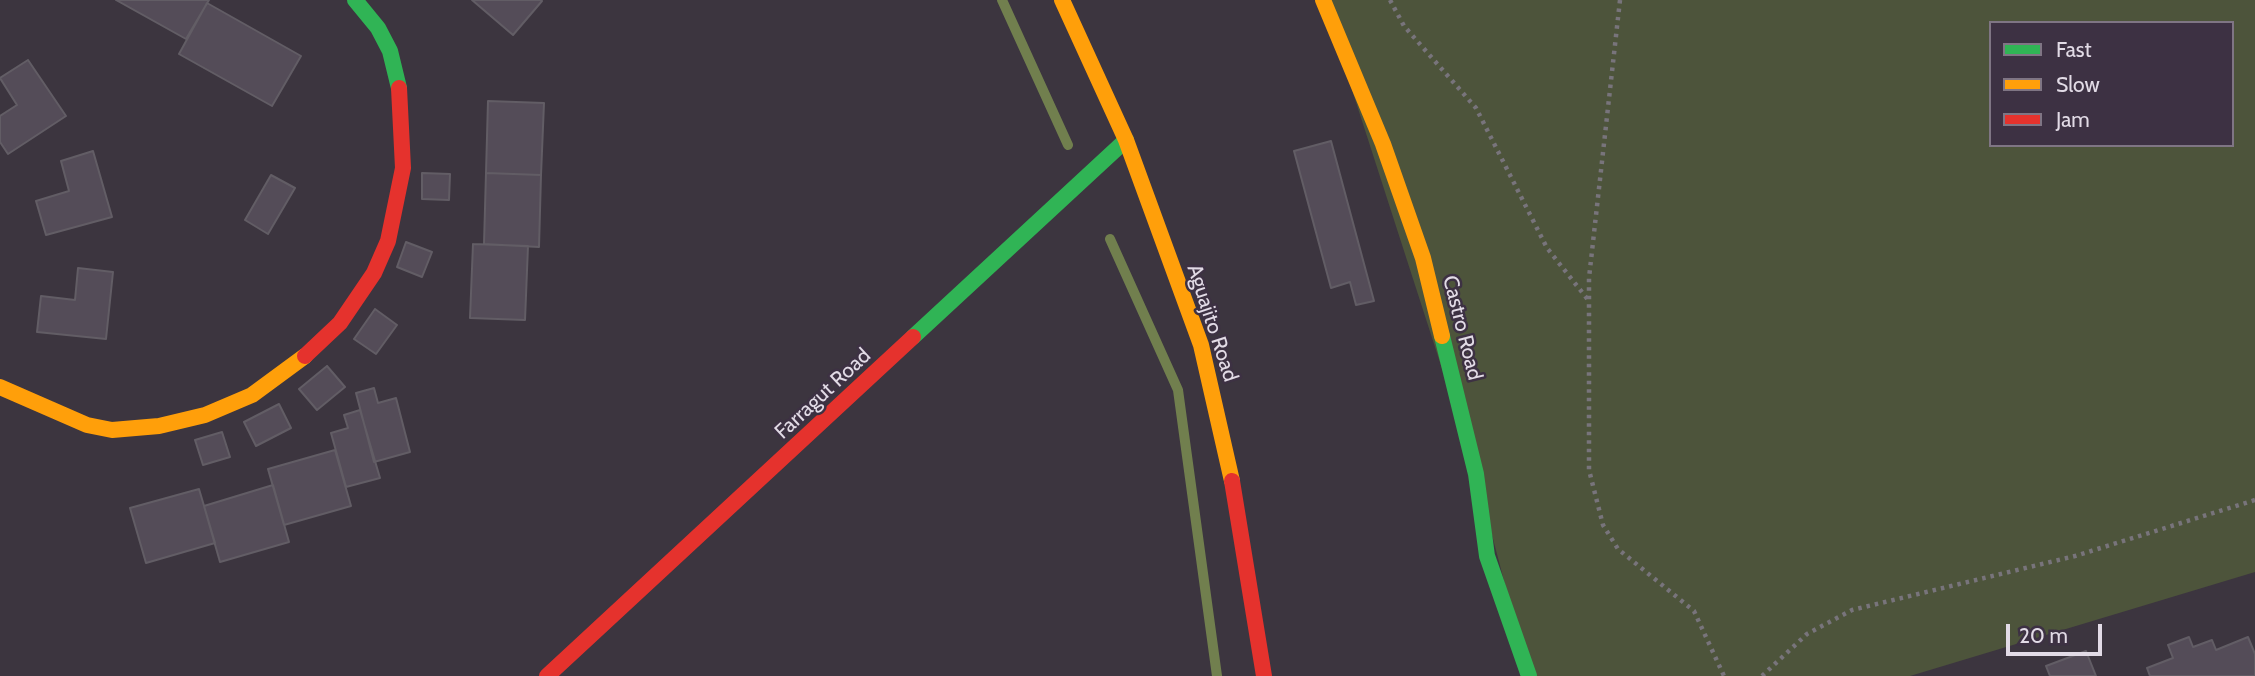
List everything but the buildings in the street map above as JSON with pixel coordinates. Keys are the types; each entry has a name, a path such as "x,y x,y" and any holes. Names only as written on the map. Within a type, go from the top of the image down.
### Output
{"street":[{"path":"0,387 88,425 112,430 159,426 205,415 252,395 296,365 333,331 369,282 388,241 403,168 399,80 390,51 378,28 355,0"},
{"name":"Aguajito Road","path":"1062,0 1126,140 1201,345 1229,460 1264,676"},
{"name":"Castro Road","path":"1323,0 1383,144 1423,258 1476,474 1486,556 1529,676"},
{"name":"Farragut Road","path":"547,676 1126,140"}],"path":[{"path":"1390,0 1404,26 1476,108 1547,248 1589,301"},
{"path":"1620,0 1589,301 1589,470 1594,499 1603,525 1618,549 1694,611 1724,676"},
{"path":"1762,676 1807,634 1852,610 2075,556 2255,500"}],"green space":[{"path":"1323,0 2255,0 2255,572 1910,676 1529,676 1476,474"}],"waterway":[{"path":"1002,0 1068,145"},
{"path":"1110,239 1178,390 1217,676"}],"traffic: fast":[{"path":"355,0 378,28 390,51 399,88"},
{"path":"913,337 1126,140"},
{"path":"1442,336 1476,474 1487,556 1529,676"}],"traffic: slow":[{"path":"1062,0 1126,140 1201,345 1232,481"},
{"path":"1323,0 1383,144 1423,258 1442,336"},
{"path":"0,387 87,425 112,430 159,426 205,415 252,395 305,356"}],"traffic: jam":[{"path":"305,356 340,323 374,273 388,241 403,168 399,88"},
{"path":"547,676 913,337"},
{"path":"1232,481 1264,676"}]}
